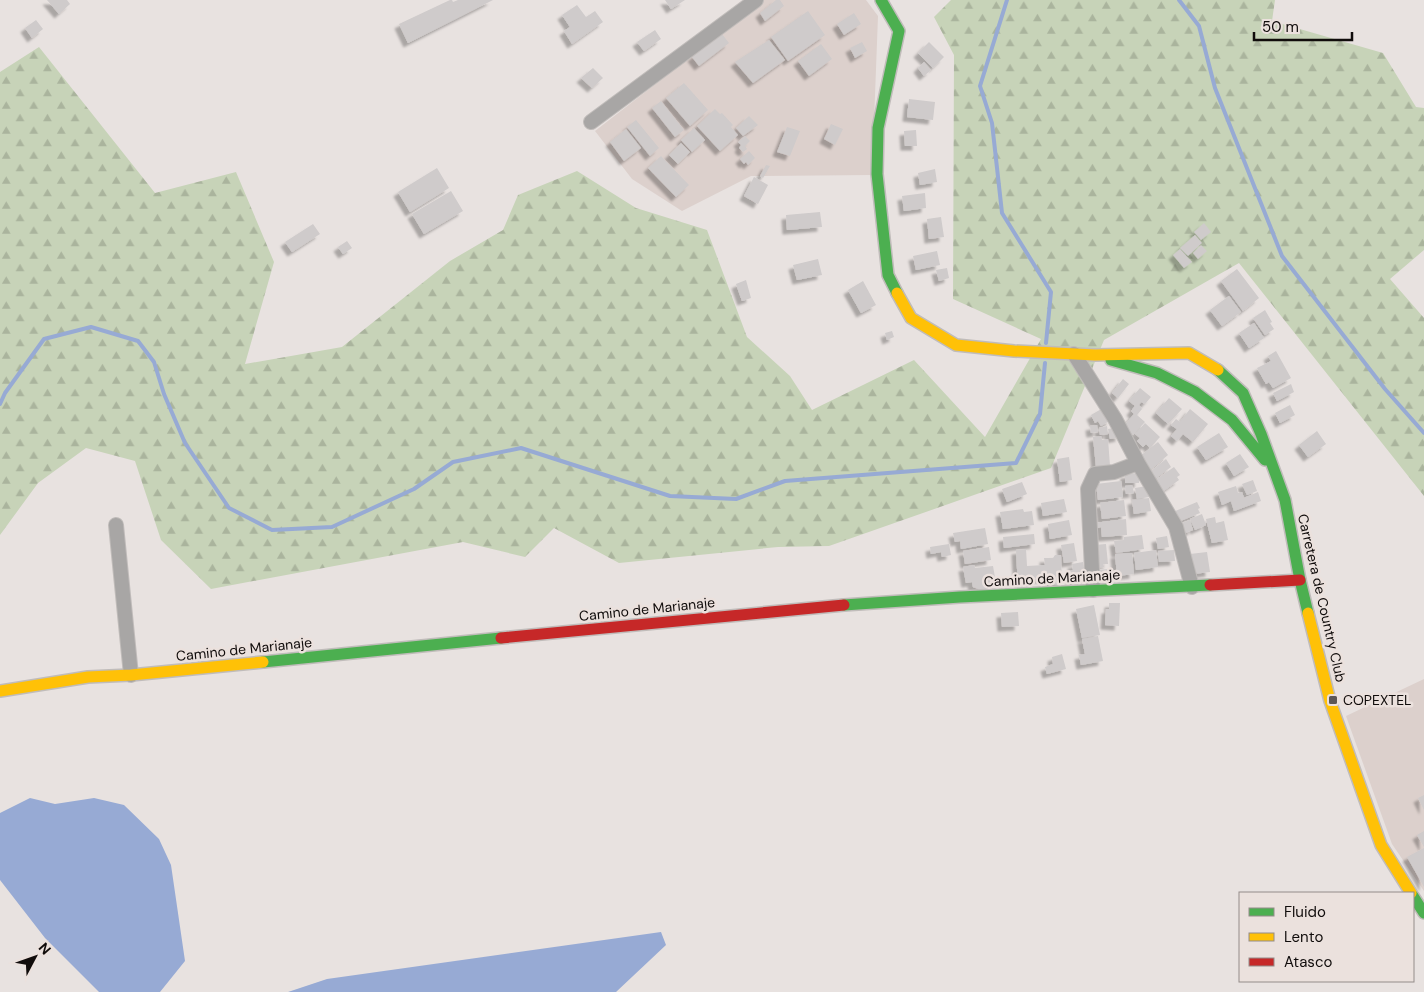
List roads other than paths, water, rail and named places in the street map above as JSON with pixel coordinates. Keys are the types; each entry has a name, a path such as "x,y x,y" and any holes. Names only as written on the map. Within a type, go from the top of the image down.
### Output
{"street":[{"path":"591,122 756,0"},
{"name":"Carretera de Country Club","path":"881,0 899,31 878,128 877,174 888,275 911,318 956,345 1014,351 1095,355 1189,353 1217,368 1243,393 1286,500 1300,580 1330,701 1377,836 1411,892"},
{"path":"1074,354 1115,419 1138,463 1176,527 1192,587"},
{"name":"Carretera de Country Club","path":"1095,355 1157,373 1195,392 1232,420 1276,473"},
{"path":"1094,590 1088,489 1095,474 1114,472 1138,463"},
{"path":"116,525 131,675"},
{"name":"Camino de Marianaje","path":"0,691 88,677 131,675 849,605 1300,580"},
{"name":"Carretera de Country Club","path":"1414,897 1424,913"}],"water":[{"path":"30,798 55,804 94,798 124,805 159,839 171,865 185,961 160,992 99,992 45,938 0,880 0,813"},
{"path":"661,932 666,945 616,992 288,992 327,979"}],"waterway":[{"path":"1007,0 980,86 992,123 1002,213 1051,292 1046,343"},
{"path":"1179,0 1199,26 1215,88 1282,256 1385,389 1424,433"},
{"path":"0,404 5,393 44,339 91,327 138,341 154,362 164,394 185,443 229,508 272,530 332,527 414,489 453,462 521,448 670,496 736,499 785,481 1016,463 1040,414 1045,363"}],"place":[{"name":"COPEXTEL","path":"1333,700"}]}
